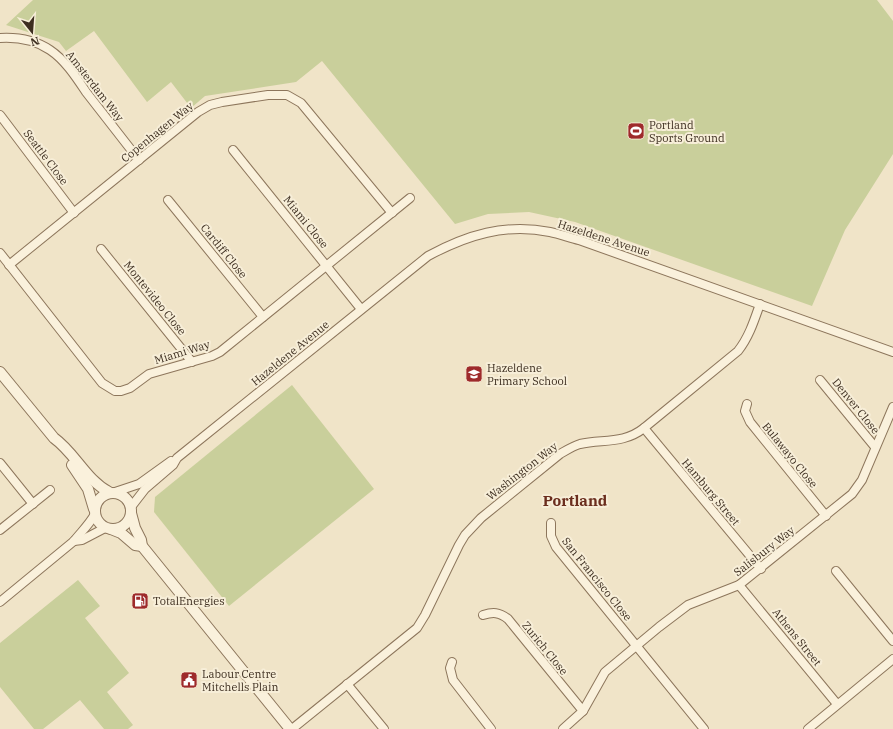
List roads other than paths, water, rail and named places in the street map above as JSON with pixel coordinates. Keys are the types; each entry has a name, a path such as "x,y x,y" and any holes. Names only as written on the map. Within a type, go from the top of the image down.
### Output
{"street":[{"name":"Amsterdam Way","path":"0,38 20,38 30,41 50,50 58,56 139,160"},
{"name":"Copenhagen Way","path":"9,265 198,112 210,105 268,95 287,95 301,102 392,212"},
{"name":"Seattle Close","path":"0,115 74,213"},
{"name":"Miami Close","path":"233,150 361,309"},
{"name":"Miami Way","path":"0,253 102,383 115,390 126,390 149,374 212,356 220,352 410,198"},
{"name":"Cardiff Close","path":"168,200 263,317"},
{"name":"Hazeldene Avenue","path":"112,492 139,484 170,461 177,458 428,256 448,245 472,236 510,229 550,232 579,240 893,352"},
{"name":"Montevideo Close","path":"101,249 192,362"},
{"name":"Washington Way","path":"291,729 417,628 425,615 459,545 465,535 481,518 560,454 572,447 580,444 630,437 644,428 738,351 751,331 760,304"},
{"path":"0,372 54,438 63,445 97,483 112,492 125,497 131,510 135,528 141,540 142,546 291,729"},
{"name":"Denver Close","path":"820,380 875,447"},
{"name":"Bulawayo Close","path":"747,404 746,411 750,422 826,516"},
{"name":"Salisbury Way","path":"563,729 583,711 605,672 688,605 739,585 761,569 857,489 892,412"},
{"name":"Hamburg Street","path":"644,428 761,569"},
{"path":"54,438 58,448 88,489 97,520 108,528 121,533 135,545 142,546"},
{"name":"Hazeldene Avenue","path":"131,510 145,489 173,465 177,458"},
{"path":"0,463 33,504"},
{"path":"0,530 50,490"},
{"path":"0,602 74,542 91,521 99,498 112,492"},
{"path":"74,542 108,528 122,527 130,518 131,510"},
{"name":"San Francisco Close","path":"551,523 551,536 556,547 704,729"},
{"path":"836,571 893,641"},
{"name":"Athens Street","path":"739,585 837,704"},
{"name":"Zurich Close","path":"483,616 491,613 497,613 508,619 583,711"},
{"path":"808,729 893,659"},
{"path":"452,662 450,668 453,680 492,729"},
{"path":"347,684 384,729"}],"place":[{"name":"Portland Sports Ground","path":"636,131"},
{"name":"Hazeldene Primary School","path":"474,374"},
{"name":"TotalEnergies","path":"140,601"},
{"name":"Labour Centre Mitchells Plain","path":"189,680"}],"district":[{"name":"Portland","path":"575,501"}]}
